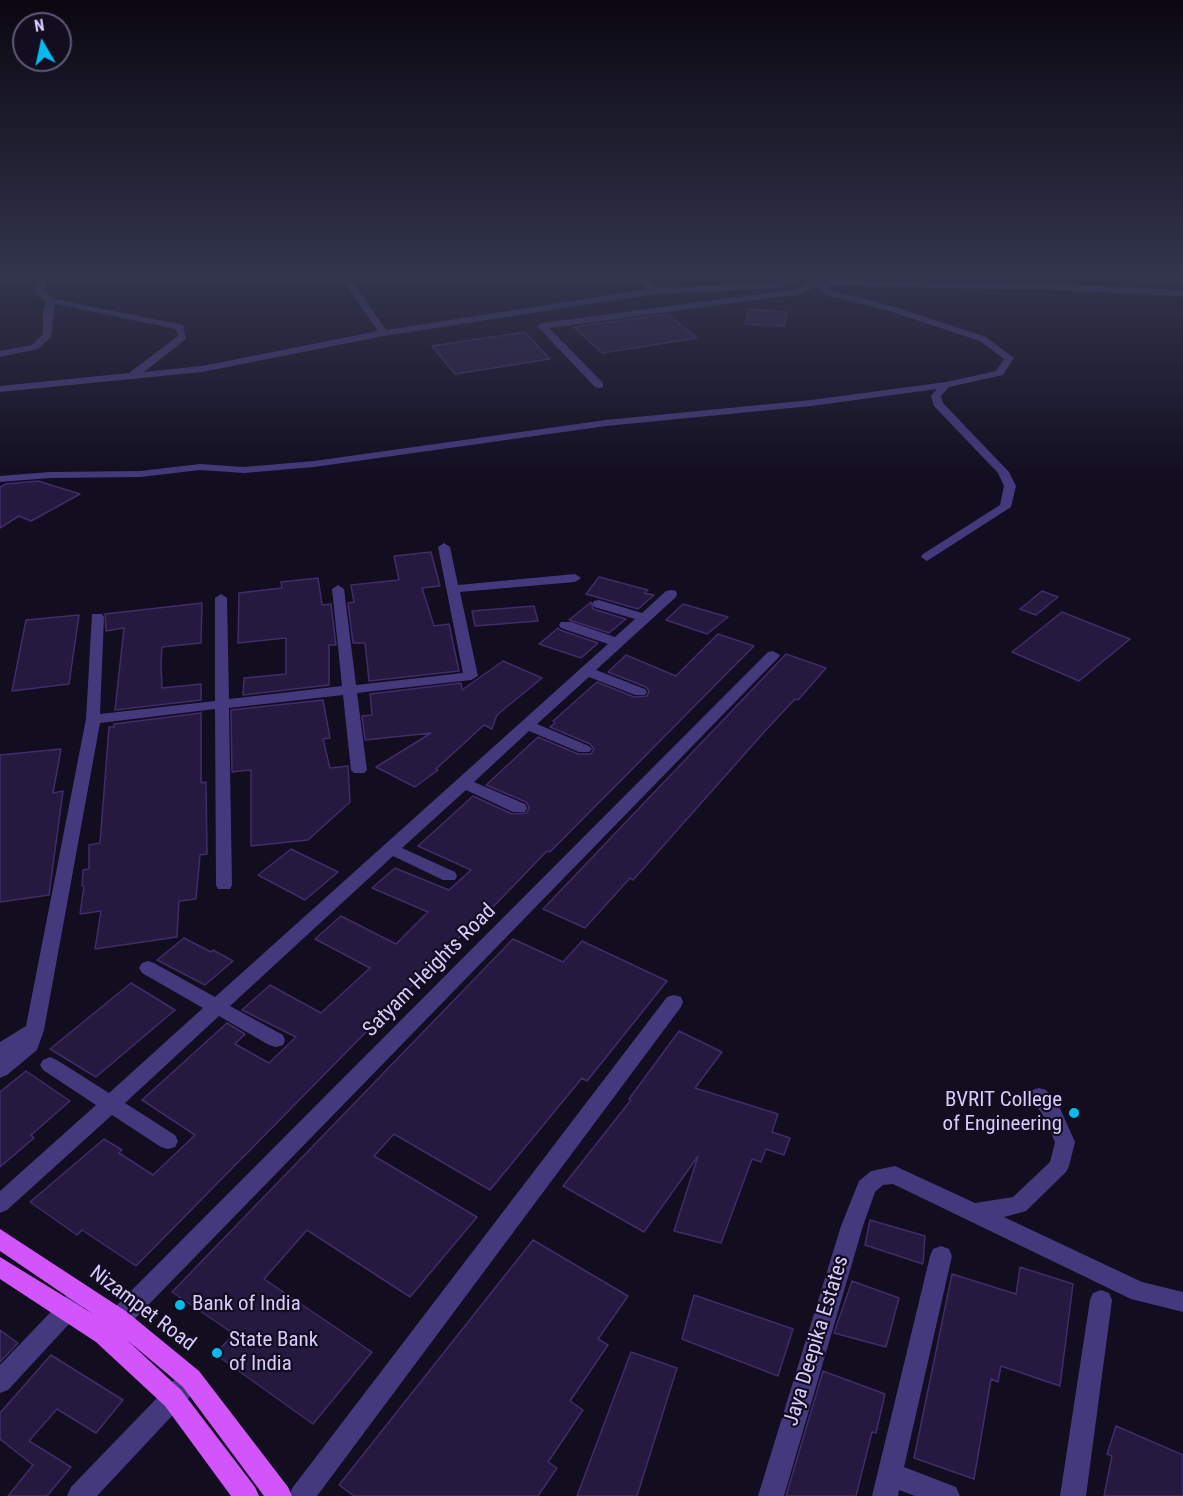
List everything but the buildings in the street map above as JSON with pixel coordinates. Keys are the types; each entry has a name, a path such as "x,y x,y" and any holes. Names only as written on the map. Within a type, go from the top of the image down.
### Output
{"main road":[{"name":"Nizampet Road","path":"0,1239 74,1302 191,1379 272,1486"},
{"name":"Nizampet Road","path":"0,1267 74,1302"},
{"name":"Nizampet Road","path":"111,1327 173,1398 245,1495"}],"street":[{"path":"0,354 37,345"},
{"path":"132,376 173,345"},
{"path":"0,389 202,369 324,345"},
{"path":"560,345 599,385"},
{"path":"0,479 50,475 140,474 200,467 244,470 314,464 606,423 811,403 946,386 999,373 1009,358 991,345"},
{"path":"927,557 1005,507 1010,486 1003,472 938,404 936,396 946,386"},
{"path":"93,719 471,676 444,547"},
{"path":"453,589 576,578"},
{"path":"338,589 359,770"},
{"path":"0,1204 671,594"},
{"path":"221,598 224,885"},
{"path":"599,603 645,618"},
{"path":"0,1071 30,1045 35,1030 93,719 97,617"},
{"path":"566,625 618,643"},
{"name":"Satyam Heights Road","path":"111,1327 773,655"},
{"path":"587,671 640,692"},
{"path":"528,725 584,748"},
{"path":"464,783 519,808"},
{"path":"391,849 449,876"},
{"path":"148,968 276,1040"},
{"path":"302,1496 675,1002"},
{"path":"0,1053 17,1039 35,1030"},
{"path":"50,1065 168,1141"},
{"path":"974,1213 1019,1205 1059,1166 1065,1142 1051,1110 1039,1096"},
{"name":"Jaya Deepika Estates","path":"771,1496 866,1187 878,1177 895,1175 974,1213"},
{"path":"974,1213 1139,1292 1183,1302"},
{"path":"941,1256 887,1485 946,1496"},
{"path":"1073,1496 1101,1300"},
{"path":"0,1382 74,1302"},
{"path":"80,1496 191,1379"},
{"path":"245,1495 272,1486"}],"place":[{"name":"BVRIT College of Engineering","path":"1074,1113"},
{"name":"Bank of India","path":"180,1305"},
{"name":"State Bank of India","path":"217,1353"}]}
